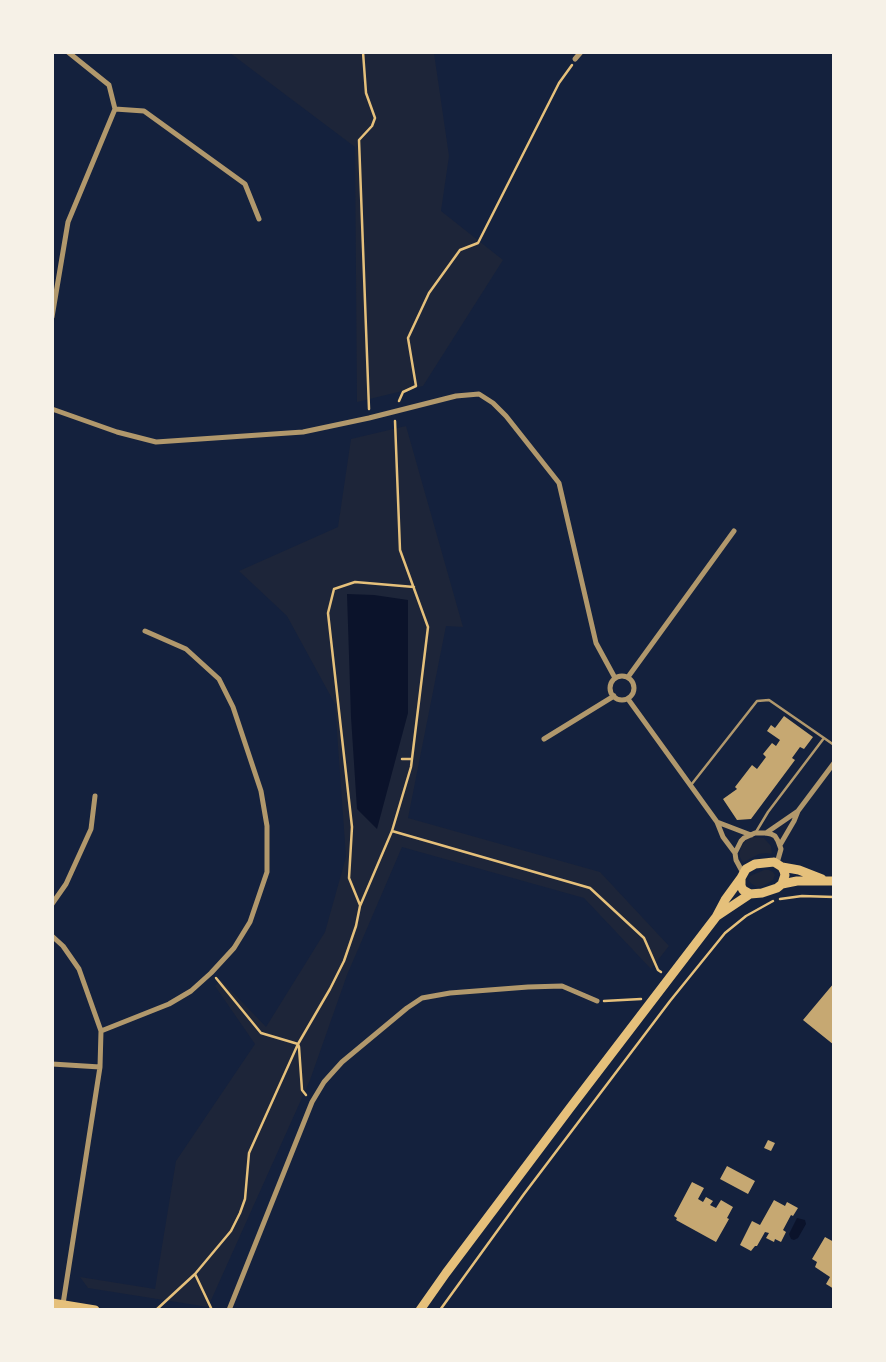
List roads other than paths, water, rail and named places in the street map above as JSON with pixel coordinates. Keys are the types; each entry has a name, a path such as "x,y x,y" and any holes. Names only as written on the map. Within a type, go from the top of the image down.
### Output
{"main road":[{"path":"420,1310 716,918 725,900 749,867 755,864 770,862 830,881"},
{"path":"780,865 785,875 782,884"},
{"path":"742,875 741,886 746,893 750,894"},
{"path":"716,918 750,894 770,891 782,884 797,881 830,881"},
{"path":"52,1303 95,1310"}],"street":[{"path":"52,317 68,222 115,109 110,85 68,52"},
{"path":"575,60 581,52"},
{"path":"115,109 144,112 244,184 258,219"},
{"path":"52,408 117,432 156,442 303,432 456,396 479,394 493,403 506,416 559,483 596,643 616,678"},
{"path":"628,677 734,531"},
{"path":"101,1031 169,1004 191,991 211,973 234,948 250,922 267,872 267,826 262,791 233,707 219,679 186,649 146,631"},
{"path":"628,677 634,683 634,690 631,696 620,700 611,693 611,685 616,678 628,677"},
{"path":"544,739 614,696"},
{"path":"628,698 717,822 723,837 735,853 742,875"},
{"path":"780,845 798,811 834,763"},
{"path":"52,904 66,884 91,829 95,796"},
{"path":"766,833 798,811"},
{"path":"717,822 753,834 766,833 775,836 780,845 780,865"},
{"path":"735,853 740,841 753,834"},
{"path":"52,936 64,946 79,969 101,1031 100,1067 63,1304"},
{"path":"229,1310 312,1102 324,1082 342,1062 407,1008 422,998 450,993 562,986 598,1001"},
{"path":"52,1064 100,1067"}],"lane":[{"path":"691,785 757,701 769,700 834,745"},
{"path":"753,834 824,738"}]}
